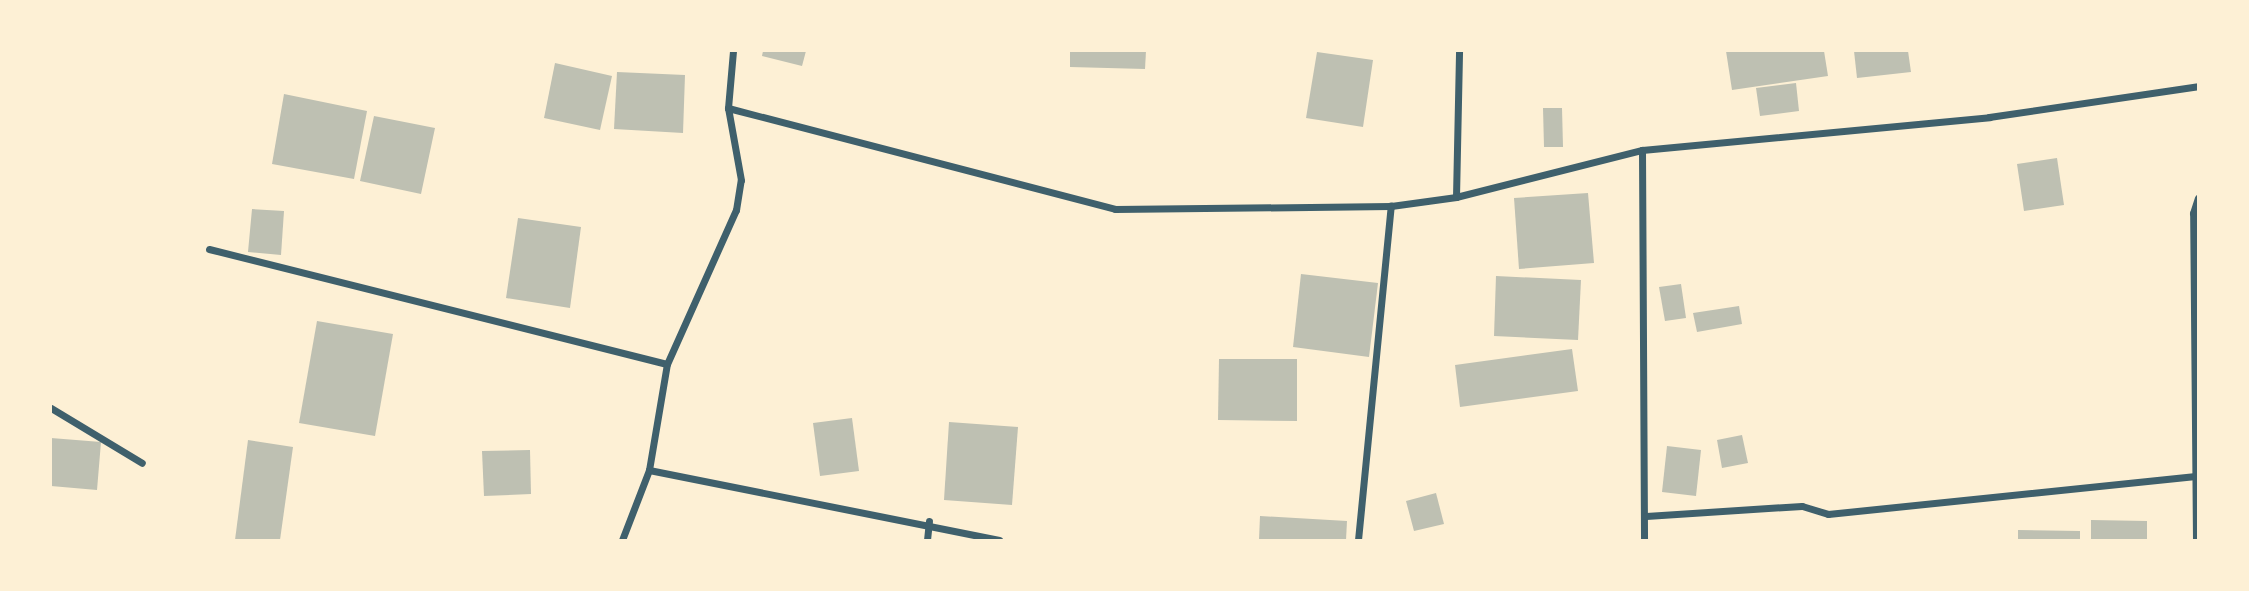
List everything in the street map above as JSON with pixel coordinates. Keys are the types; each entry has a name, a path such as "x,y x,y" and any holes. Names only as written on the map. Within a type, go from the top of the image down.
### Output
{"street":[{"path":"622,540 649,470 667,364 736,210 741,180 728,108 733,51"},
{"path":"1456,197 1459,51"},
{"path":"728,108 1115,209 1391,206 1456,197 1642,150 1989,117 2198,86"},
{"path":"1642,150 1646,516 1644,540"},
{"path":"2196,540 2198,476 2193,213 2198,198"},
{"path":"1358,540 1391,206"},
{"path":"209,249 667,364"},
{"path":"51,408 142,463"},
{"path":"649,470 929,521 999,540"},
{"path":"1646,516 1802,506 1828,514 2198,476"},
{"path":"927,540 929,521"}],"building":[{"path":"763,51 806,51 802,66 762,56"},
{"path":"1070,51 1146,51 1145,69 1070,67"},
{"path":"1726,51 1824,51 1828,76 1732,90"},
{"path":"1854,51 1908,51 1911,72 1857,78"},
{"path":"1317,52 1373,60 1363,127 1306,118"},
{"path":"555,63 612,76 600,130 544,118"},
{"path":"617,72 685,75 683,133 614,129"},
{"path":"1796,83 1799,111 1760,116 1756,88"},
{"path":"284,94 367,111 354,179 272,164"},
{"path":"1543,108 1562,108 1563,147 1544,147"},
{"path":"374,116 435,128 421,194 360,181"},
{"path":"2057,158 2064,205 2024,211 2017,164"},
{"path":"1588,193 1594,263 1519,269 1514,198"},
{"path":"252,209 284,211 281,255 248,252"},
{"path":"518,218 581,227 570,308 506,298"},
{"path":"1301,274 1378,283 1369,357 1293,347"},
{"path":"1496,276 1581,280 1578,340 1494,336"},
{"path":"1681,284 1686,318 1665,321 1659,287"},
{"path":"1739,306 1742,324 1697,332 1693,313"},
{"path":"317,321 393,334 375,436 299,423"},
{"path":"1572,349 1578,391 1460,407 1455,365"},
{"path":"1219,359 1297,359 1297,421 1218,420"},
{"path":"852,418 859,471 820,476 813,423"},
{"path":"949,422 1018,427 1012,505 944,500"},
{"path":"1742,435 1748,463 1722,468 1717,440"},
{"path":"51,438 101,442 97,490 51,486"},
{"path":"248,440 293,447 280,540 235,540"},
{"path":"1667,446 1701,450 1696,496 1662,492"},
{"path":"530,450 531,494 484,496 482,451"},
{"path":"1436,493 1444,524 1414,531 1406,501"},
{"path":"1260,516 1347,521 1346,540 1259,540"},
{"path":"2091,520 2147,521 2147,540 2091,540"},
{"path":"2018,530 2080,531 2080,540 2018,540"}]}
